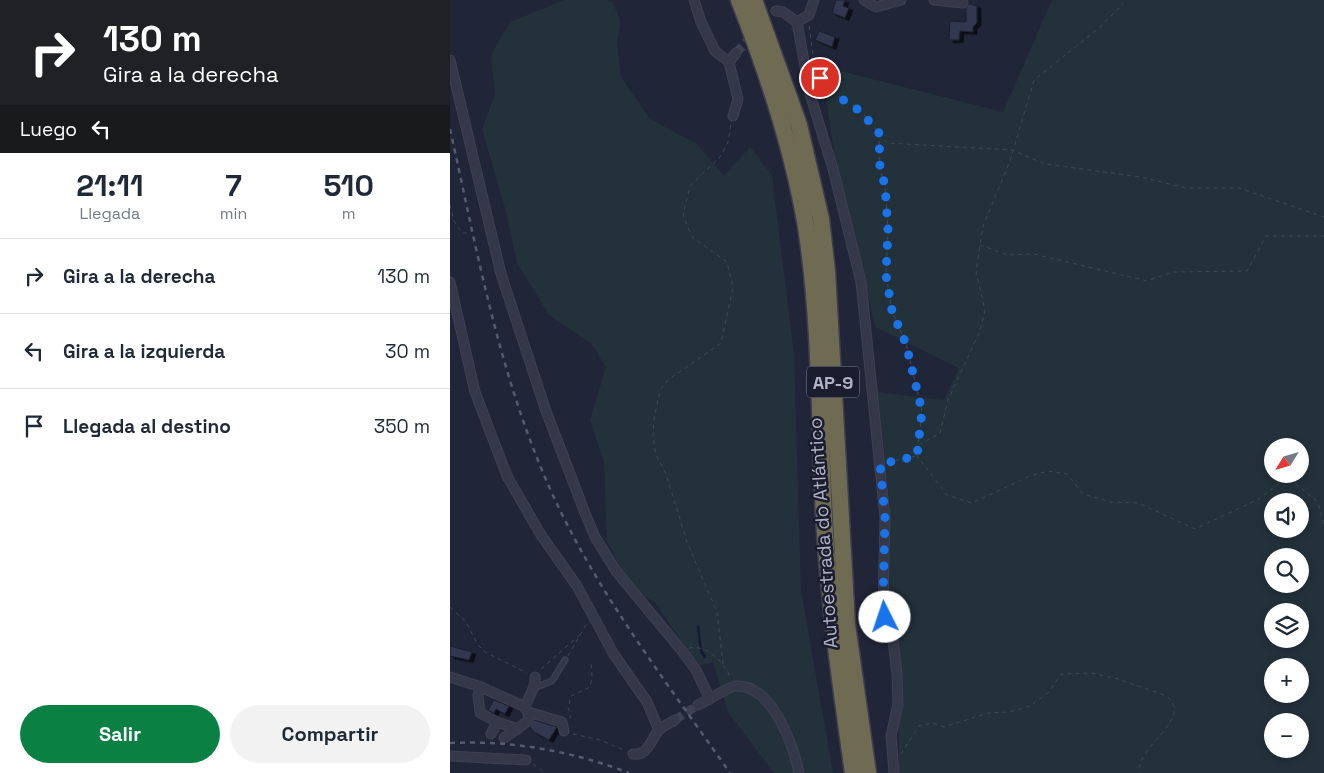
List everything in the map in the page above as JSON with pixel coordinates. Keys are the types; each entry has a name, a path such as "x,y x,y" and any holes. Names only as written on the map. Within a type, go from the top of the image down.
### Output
{"highway":[{"name":"Autoestrada do Atlántico","path":"739,0 768,75 797,184 806,226 813,278 824,519 833,627 853,773"},
{"name":"Autoestrada do Atlántico","path":"754,0 799,125 821,219 827,271 847,624 868,773"}],"street":[{"path":"694,0 701,22 715,51 729,62 738,99 733,116"},
{"path":"797,22 809,15 814,0"},
{"path":"864,0 876,7 901,0"},
{"path":"934,0 963,3"},
{"path":"776,12 783,12 797,22 810,94 833,169 861,282 885,517 883,610 893,640 897,674 898,704 891,736 894,769"},
{"path":"729,62 736,53"},
{"path":"450,60 501,274 534,378 582,506 595,537 616,571 696,670 712,699"},
{"path":"450,282 475,392 498,457 540,535 577,586 613,653 646,702 659,730"},
{"path":"450,677 481,687 527,710 562,722 564,731"},
{"path":"504,738 528,721 527,710 535,677"},
{"path":"698,705 733,686 747,688 757,693 779,718 794,750 799,773"},
{"path":"481,687 478,695 480,713 497,722 518,728"},
{"path":"633,754 640,755 646,751 659,730 675,720"},
{"path":"491,734 497,722"},
{"path":"450,756 526,760"}],"lane":[{"path":"533,688 552,681 564,660"}],"path":[{"path":"918,446 940,433 948,400 980,331 985,310 976,272 983,226 1010,161 1034,80 1099,28 1123,4"},
{"path":"809,15 813,54 820,78 836,95 860,111 887,143 1012,150 1046,164 1141,177 1186,188 1239,188 1324,218"},
{"path":"733,116 728,142 710,169 690,186 683,215 692,237 727,262 734,287 721,343 668,380 660,390 654,419 653,438 656,455 666,474 687,542 717,612 723,664 733,686"},
{"path":"879,133 880,169 885,185 888,230 886,275 892,311 906,344 922,411 917,456 947,494 972,503 1030,476 1048,471 1067,474 1083,494 1111,502 1138,503 1194,529 1259,499 1287,477 1318,502 1324,528"},
{"path":"450,205 458,228 462,234 468,233"},
{"path":"979,245 1008,255 1034,254 1147,282 1173,272 1247,270 1266,236 1324,236"},
{"path":"880,464 917,456"},
{"path":"450,607 466,622 478,645 485,652 535,677 552,657 582,633"},
{"path":"564,660 582,633 591,614"},
{"path":"696,646 704,649 723,664"},
{"path":"562,722 571,716 568,708 571,696 590,687 592,677 591,661"},
{"path":"894,769 919,726 932,723 944,727 988,713 1009,712 1030,706 1049,692 1061,674 1092,674 1118,679 1167,696 1173,701 1175,710 1171,721 1145,755 1139,768 1140,773"},
{"path":"564,731 600,740 633,754"},
{"path":"526,760 545,773"}],"shaded area":[{"path":"564,0 606,0 613,3 621,23 617,42 621,77 650,119 697,144 724,176 750,147 772,175 794,354 801,590 833,773 774,773 728,712 713,662 698,666 655,602 632,591 607,541 604,462 590,420 606,367 591,343 549,315 517,263 506,212 482,129 495,94 491,54 510,22"},
{"path":"1052,0 1324,0 1324,773 899,773 899,660 889,595 890,507 878,392 944,400 959,368 875,327 858,248 838,177 821,66 1003,112"}],"building":[{"path":"836,0 845,0 843,6 849,8 845,18 832,13"},
{"path":"969,4 977,6 977,23 973,27 973,32 960,31 959,40 949,40 950,21 966,22 966,8"},
{"path":"819,31 835,37 832,47 815,40"},
{"path":"450,646 472,652 469,660 450,656"},
{"path":"494,700 509,706 505,714 496,709 494,713 488,710"},
{"path":"534,720 557,727 549,740 534,732 530,727"}],"waterway":[{"path":"698,627 701,651 705,657"}],"tunnel":[{"path":"736,53 753,35"},
{"path":"675,720 698,705"}],"railway":[{"path":"450,129 500,348 513,391 544,475 562,515 605,592 730,773"},
{"path":"450,743 518,745 563,753 629,773"}],"route":[{"path":"820,78 836,95 860,111 879,133 880,169 885,185 888,230 886,275 892,311 906,344 916,378 922,411 917,456 880,464 886,546 883,602 885,617"}]}
